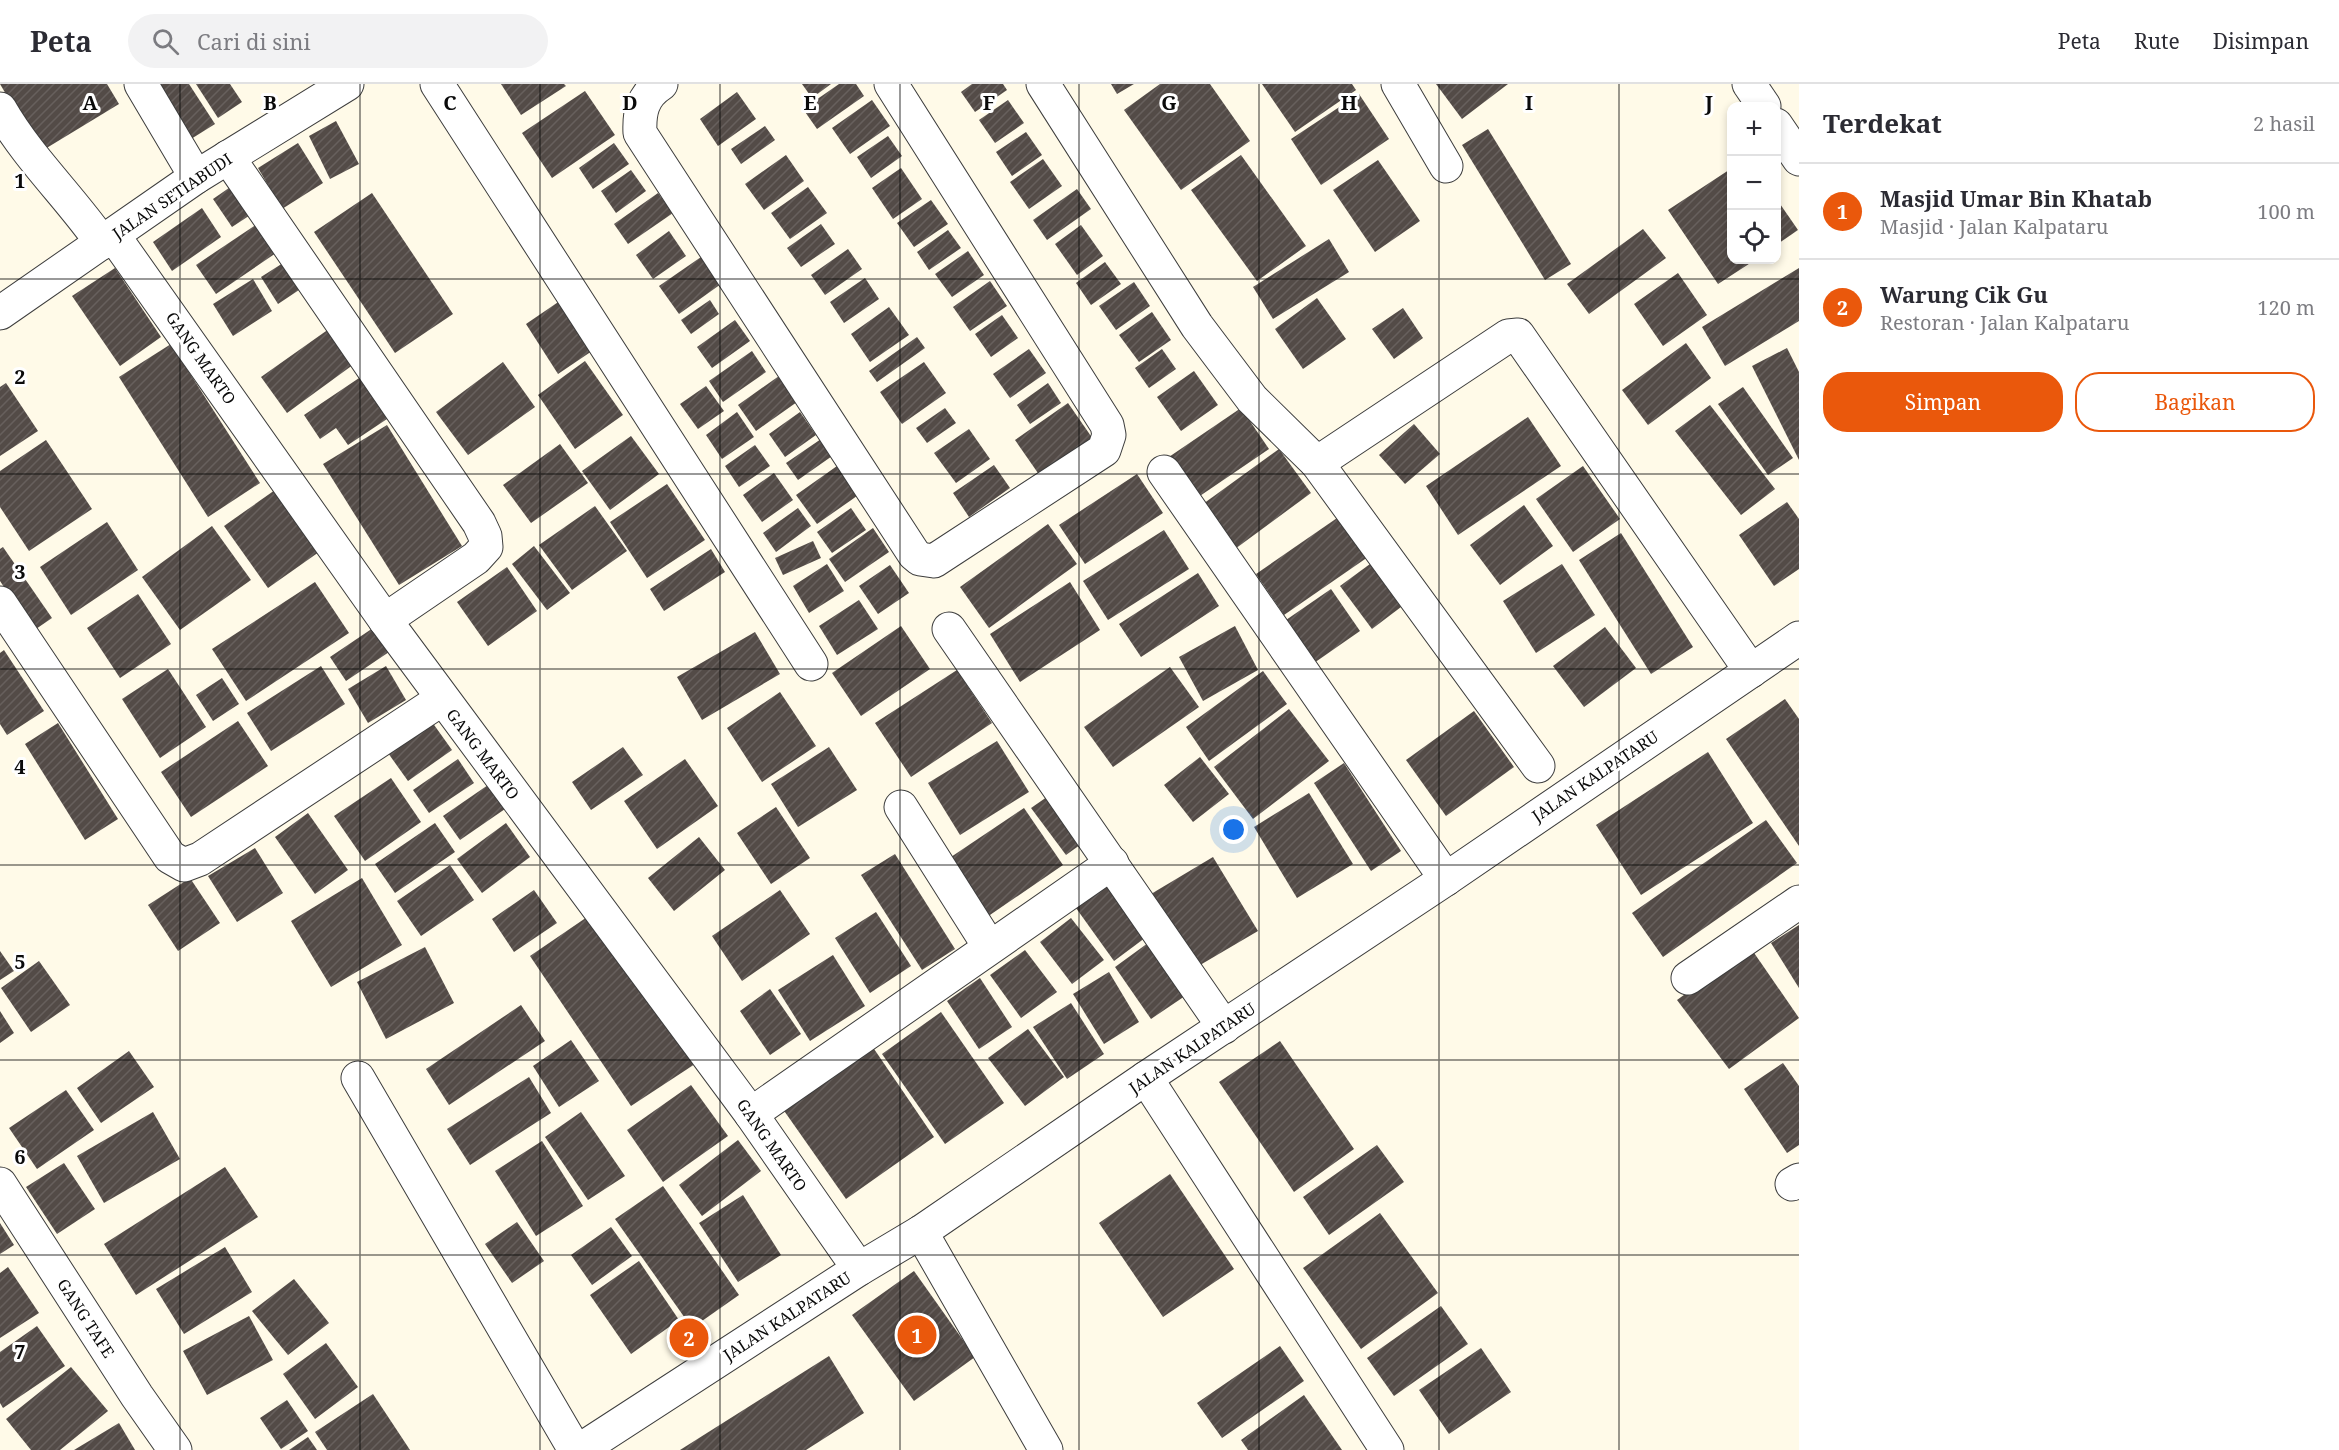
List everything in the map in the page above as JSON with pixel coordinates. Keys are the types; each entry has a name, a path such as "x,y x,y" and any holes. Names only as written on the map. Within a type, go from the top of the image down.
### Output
{"street":[{"path":"141,84 196,177"},
{"name":"JALAN SETIABUDI","path":"0,313 196,177 346,84"},
{"path":"437,84 811,664"},
{"path":"661,84 654,88 639,113 640,133 914,554 920,559 934,561 1104,450 1109,435 1107,426 891,84"},
{"path":"1043,84 1197,326 1252,399 1317,463 1538,766"},
{"path":"1398,84 1446,166"},
{"path":"1749,84 1761,102"},
{"name":"GANG MARTO","path":"0,109 28,152 84,218 108,239 442,699 751,1114 859,1269"},
{"path":"1781,132 1799,159"},
{"path":"228,157 479,523 485,536 486,548 476,558 385,620"},
{"path":"1317,463 1508,336 1518,335 1751,671"},
{"path":"1164,472 1446,879"},
{"path":"0,603 170,857 184,865 200,859 442,699"},
{"path":"949,628 1224,1027"},
{"name":"JALAN KALPATARU","path":"580,1450 859,1269 921,1232 1146,1078 1446,879 1799,638"},
{"path":"901,807 989,946"},
{"path":"751,1114 989,946 1112,863"},
{"path":"1688,978 1799,902"},
{"path":"358,1078 575,1450"},
{"path":"1146,1078 1387,1450"},
{"name":"GANG TAFE","path":"0,1184 136,1396 175,1450"},
{"path":"921,1232 1046,1450"}],"building":[{"path":"0,84 107,84 119,104 40,152"},
{"path":"155,84 189,84 215,124 191,139"},
{"path":"196,84 230,84 242,102 218,118"},
{"path":"501,84 564,84 566,86 521,115"},
{"path":"802,84 831,84 812,98"},
{"path":"839,84 856,84 864,96 817,129 803,109"},
{"path":"972,84 1003,84 1007,90 975,112 961,92"},
{"path":"1111,84 1134,84 1117,94"},
{"path":"1160,84 1210,84 1250,141 1181,190 1124,110"},
{"path":"1262,84 1352,84 1356,90 1295,132"},
{"path":"1436,84 1508,84 1462,119"},
{"path":"585,91 615,135 552,178 522,133"},
{"path":"737,92 756,119 718,146 700,119"},
{"path":"1359,94 1389,139 1321,185 1291,139"},
{"path":"872,100 890,126 850,154 832,128"},
{"path":"1008,100 1024,123 995,143 979,120"},
{"path":"336,121 359,164 330,179 309,136"},
{"path":"765,126 775,140 741,164 731,149"},
{"path":"1488,129 1571,264 1545,280 1462,145"},
{"path":"1026,132 1042,155 1012,176 996,152"},
{"path":"888,136 902,156 871,178 857,157"},
{"path":"298,143 323,183 282,209 258,168"},
{"path":"614,143 629,164 593,189 579,168"},
{"path":"786,155 804,181 764,210 745,184"},
{"path":"1241,155 1306,246 1257,281 1191,190"},
{"path":"1043,159 1062,186 1029,209 1010,182"},
{"path":"1378,160 1420,221 1375,252 1333,190"},
{"path":"901,168 922,199 893,219 872,188"},
{"path":"631,170 646,191 616,213 601,191"},
{"path":"1727,171 1727,264 1749,264 1718,284 1668,210"},
{"path":"239,181 258,210 232,227 213,199"},
{"path":"808,187 827,213 790,239 771,213"},
{"path":"1077,189 1091,209 1047,240 1033,220"},
{"path":"372,193 453,314 395,353 314,232"},
{"path":"658,193 673,213 628,244 614,224"},
{"path":"931,200 948,224 914,247 897,223"},
{"path":"1781,205 1798,230 1781,242"},
{"path":"202,208 221,237 172,271 153,242"},
{"path":"257,224 276,253 216,294 196,265"},
{"path":"821,224 835,244 801,267 787,248"},
{"path":"1081,225 1103,256 1077,275 1055,244"},
{"path":"1643,229 1666,258 1589,314 1567,284"},
{"path":"948,230 961,248 929,270 917,252"},
{"path":"669,231 686,256 653,279 636,255"},
{"path":"1329,239 1349,272 1273,319 1253,287"},
{"path":"848,249 862,269 825,295 811,275"},
{"path":"968,251 984,275 952,297 935,274"},
{"path":"294,256 311,282 278,304 261,277"},
{"path":"701,257 721,284 679,314 659,286"},
{"path":"1105,262 1121,284 1091,305 1076,283"},
{"path":"115,268 161,337 120,366 72,296"},
{"path":"1799,268 1799,321 1725,366 1702,327"},
{"path":"1678,273 1707,315 1663,346 1634,304"},
{"path":"865,278 879,299 844,323 830,302"},
{"path":"253,279 272,311 233,336 213,304"},
{"path":"990,281 1007,306 970,331 953,307"},
{"path":"1134,282 1150,306 1116,330 1099,306"},
{"path":"570,294 595,349 558,374 526,324"},
{"path":"1317,298 1346,339 1303,369 1275,329"},
{"path":"710,300 719,314 691,334 681,320"},
{"path":"889,307 909,335 870,362 851,334"},
{"path":"1403,308 1423,338 1394,359 1372,329"},
{"path":"1152,312 1171,340 1139,362 1119,335"},
{"path":"1002,315 1018,338 991,357 975,334"},
{"path":"735,320 750,341 712,368 697,347"},
{"path":"336,324 361,359 287,413 261,377"},
{"path":"917,337 925,348 877,382 869,371"},
{"path":"1686,343 1711,378 1648,425 1622,390"},
{"path":"171,344 260,483 208,517 119,377"},
{"path":"1787,348 1799,372 1799,460 1752,366"},
{"path":"1029,349 1046,373 1010,398 993,374"},
{"path":"1162,349 1176,369 1149,388 1135,368"},
{"path":"752,351 766,372 723,402 709,381"},
{"path":"585,361 623,415 575,449 538,395"},
{"path":"503,362 535,407 468,455 436,412"},
{"path":"924,362 946,393 902,424 880,392"},
{"path":"1194,371 1218,405 1181,431 1157,397"},
{"path":"368,372 396,413 348,445 336,428 320,439 304,415"},
{"path":"779,376 797,402 756,431 738,405"},
{"path":"6,383 38,431 0,456 0,387"},
{"path":"1048,383 1061,403 1030,424 1017,405"},
{"path":"706,386 724,411 698,429 680,404"},
{"path":"1743,387 1793,458 1768,475 1718,404"},
{"path":"1068,403 1093,439 1040,476 1015,440"},
{"path":"1710,405 1775,489 1741,515 1675,431"},
{"path":"945,408 956,423 927,443 916,428"},
{"path":"1241,408 1269,449 1191,502 1163,461"},
{"path":"737,412 754,437 722,459 706,435"},
{"path":"800,412 816,435 785,457 769,434"},
{"path":"1528,417 1561,466 1458,535 1426,486"},
{"path":"1414,424 1440,454 1405,484 1379,455"},
{"path":"387,425 462,546 399,585 323,464"},
{"path":"969,429 990,459 956,483 934,453"},
{"path":"631,436 659,474 610,510 582,471"},
{"path":"824,437 835,454 798,480 786,463"},
{"path":"46,440 92,509 29,551 0,507 0,471"},
{"path":"560,444 588,483 531,523 503,485"},
{"path":"755,445 770,466 739,487 725,466"},
{"path":"1279,449 1311,493 1235,549 1203,504"},
{"path":"994,465 1010,488 969,517 953,493"},
{"path":"837,466 857,496 817,524 796,495"},
{"path":"1583,466 1620,519 1573,552 1536,499"},
{"path":"774,473 793,500 762,522 743,495"},
{"path":"1137,474 1163,513 1085,564 1059,525"},
{"path":"667,484 705,540 647,578 610,522"},
{"path":"275,490 319,552 268,588 224,526"},
{"path":"1787,502 1799,519 1799,569 1774,586 1739,535"},
{"path":"1524,505 1553,546 1500,585 1470,545"},
{"path":"595,506 627,551 572,590 539,545"},
{"path":"798,508 811,526 776,552 763,533"},
{"path":"851,508 866,530 832,553 817,532"},
{"path":"1340,516 1368,557 1284,615 1256,574"},
{"path":"107,522 138,570 71,615 40,567"},
{"path":"1048,524 1077,564 989,628 960,587"},
{"path":"212,526 251,580 180,630 142,577"},
{"path":"873,528 889,552 845,582 829,559"},
{"path":"1164,530 1189,569 1108,620 1083,581"},
{"path":"1621,533 1693,647 1651,674 1579,560"},
{"path":"813,541 821,558 783,575 775,558"},
{"path":"534,546 570,593 547,610 512,564"},
{"path":"3,547 52,618 33,631 0,581 0,549"},
{"path":"711,549 725,572 664,611 650,589"},
{"path":"827,564 844,591 809,613 793,586"},
{"path":"1370,564 1401,607 1372,629 1340,586"},
{"path":"1562,564 1595,615 1536,653 1503,601"},
{"path":"890,565 909,593 878,614 859,586"},
{"path":"507,567 537,611 488,646 457,602"},
{"path":"1198,573 1219,606 1141,657 1119,624"},
{"path":"315,582 349,633 246,701 212,649"},
{"path":"1070,582 1100,630 1020,682 990,634"},
{"path":"1331,589 1360,631 1314,663 1286,620"},
{"path":"138,594 171,644 120,678 87,628"},
{"path":"859,600 878,629 837,655 819,626"},
{"path":"901,626 930,669 861,716 832,673"},
{"path":"1235,626 1258,670 1203,701 1179,657"},
{"path":"1605,627 1636,668 1584,707 1553,666"},
{"path":"373,628 389,652 346,681 330,657"},
{"path":"755,632 780,674 702,720 677,677"},
{"path":"4,650 44,711 7,735 0,724 0,653"},
{"path":"321,666 345,704 271,751 247,713"},
{"path":"386,666 406,700 368,723 348,689"},
{"path":"1170,667 1199,707 1113,767 1084,727"},
{"path":"168,669 206,727 160,758 122,699"},
{"path":"957,670 992,723 911,777 875,723"},
{"path":"1263,671 1287,704 1209,761 1186,727"},
{"path":"222,678 239,704 213,721 196,695"},
{"path":"780,692 816,746 762,782 727,728"},
{"path":"1785,699 1799,719 1799,846 1726,739"},
{"path":"1289,709 1329,761 1253,819 1214,767"},
{"path":"1474,711 1514,767 1446,816 1406,760"},
{"path":"427,715 452,750 408,781 383,746"},
{"path":"238,721 268,766 191,817 161,772"},
{"path":"58,723 118,819 85,840 25,744"},
{"path":"997,741 1029,792 960,835 928,783"},
{"path":"623,747 643,775 591,810 572,782"},
{"path":"829,747 857,790 798,827 771,784"},
{"path":"1708,752 1753,823 1641,895 1596,825"},
{"path":"1200,757 1229,794 1193,822 1164,785"},
{"path":"458,759 474,783 429,813 413,790"},
{"path":"685,759 718,806 657,849 624,801"},
{"path":"1344,763 1401,851 1371,871 1314,783"},
{"path":"391,778 421,822 365,861 334,816"},
{"path":"488,785 505,809 460,840 443,816"},
{"path":"1057,790 1091,837 1066,855 1031,808"},
{"path":"1309,793 1353,864 1297,898 1254,827"},
{"path":"776,807 810,858 771,884 737,833"},
{"path":"1024,808 1063,865 987,917 948,859"},
{"path":"308,813 348,870 315,894 275,837"},
{"path":"1766,820 1797,863 1663,957 1632,913"},
{"path":"435,823 455,852 395,893 375,864"},
{"path":"506,823 530,857 482,893 457,859"},
{"path":"699,837 725,870 674,911 648,878"},
{"path":"255,848 283,893 237,922 208,876"},
{"path":"895,854 955,949 922,970 861,875"},
{"path":"1213,857 1258,931 1195,968 1151,894"},
{"path":"450,865 474,900 421,936 397,901"},
{"path":"190,878 220,923 178,951 148,905"},
{"path":"362,878 402,945 331,987 291,921"},
{"path":"1112,883 1149,935 1114,961 1076,908"},
{"path":"534,890 557,923 514,952 492,919"},
{"path":"780,890 810,934 742,981 712,936"},
{"path":"876,912 911,966 870,993 835,938"},
{"path":"593,913 695,1064 631,1106 530,956"},
{"path":"1071,918 1104,960 1072,984 1040,942"},
{"path":"1799,925 1799,988 1771,943"},
{"path":"1148,943 1185,996 1151,1019 1115,967"},
{"path":"425,947 454,1003 386,1039 357,982"},
{"path":"1750,947 1799,1018 1729,1069 1677,1000"},
{"path":"1025,950 1057,992 1021,1018 990,975"},
{"path":"0,951 14,971 0,980"},
{"path":"833,955 865,1006 810,1041 778,990"},
{"path":"39,961 70,1005 31,1032 1,988"},
{"path":"1109,972 1139,1022 1104,1044 1073,994"},
{"path":"980,978 1012,1027 979,1049 947,1001"},
{"path":"770,989 801,1034 770,1055 740,1011"},
{"path":"1071,1003 1104,1054 1067,1079 1033,1027"},
{"path":"521,1005 545,1041 449,1105 426,1069"},
{"path":"0,1011 14,1033 0,1043"},
{"path":"941,1012 1004,1103 945,1144 882,1054"},
{"path":"1028,1029 1064,1077 1025,1106 988,1058"},
{"path":"571,1040 599,1081 559,1107 533,1066"},
{"path":"1280,1041 1354,1149 1294,1192 1219,1082"},
{"path":"870,1043 934,1137 846,1199 780,1105"},
{"path":"129,1051 154,1087 101,1123 77,1088"},
{"path":"1783,1063 1799,1086 1799,1145 1787,1153 1744,1089"},
{"path":"529,1077 551,1113 470,1165 447,1129"},
{"path":"691,1085 728,1136 663,1182 627,1130"},
{"path":"66,1090 94,1130 37,1169 9,1128"},
{"path":"153,1112 180,1159 104,1203 77,1156"},
{"path":"581,1112 625,1176 588,1200 545,1137"},
{"path":"738,1140 761,1171 702,1216 679,1185"},
{"path":"542,1141 583,1206 536,1236 495,1171"},
{"path":"1377,1145 1404,1182 1329,1235 1303,1197"},
{"path":"64,1163 95,1209 57,1234 26,1187"},
{"path":"225,1167 258,1217 136,1295 104,1244"},
{"path":"1170,1174 1234,1269 1163,1317 1099,1223"},
{"path":"663,1186 739,1295 692,1328 615,1219"},
{"path":"743,1195 781,1255 738,1282 699,1223"},
{"path":"1380,1213 1438,1293 1361,1349 1303,1268"},
{"path":"517,1222 544,1261 512,1283 485,1244"},
{"path":"0,1223 14,1245 0,1254"},
{"path":"611,1227 632,1256 592,1285 571,1255"},
{"path":"225,1247 252,1292 184,1334 156,1289"},
{"path":"639,1261 679,1320 631,1354 590,1295"},
{"path":"8,1267 39,1313 0,1338 0,1273"},
{"path":"914,1271 975,1357 914,1401 852,1315"},
{"path":"294,1279 329,1323 288,1355 252,1311"},
{"path":"1441,1306 1468,1344 1394,1396 1367,1358"},
{"path":"249,1316 273,1360 207,1395 183,1351"},
{"path":"37,1326 65,1366 3,1408 0,1403 0,1352"},
{"path":"326,1343 358,1387 315,1419 283,1374"},
{"path":"1280,1346 1304,1381 1222,1438 1197,1403"},
{"path":"1481,1348 1511,1392 1449,1434 1419,1390"},
{"path":"829,1356 864,1413 806,1450 680,1450"},
{"path":"71,1367 108,1411 60,1450 31,1450 6,1419"},
{"path":"373,1394 410,1450 327,1450 315,1432"},
{"path":"1304,1395 1342,1450 1248,1450 1241,1440"},
{"path":"287,1400 308,1431 281,1449 260,1418"},
{"path":"119,1423 135,1450 74,1450"},
{"path":"308,1437 317,1450 289,1450"}],"place":[{"name":"Masjid Umar Bin Khatab","path":"917,1335"},
{"name":"Warung Cik Gu","path":"689,1338"}]}
